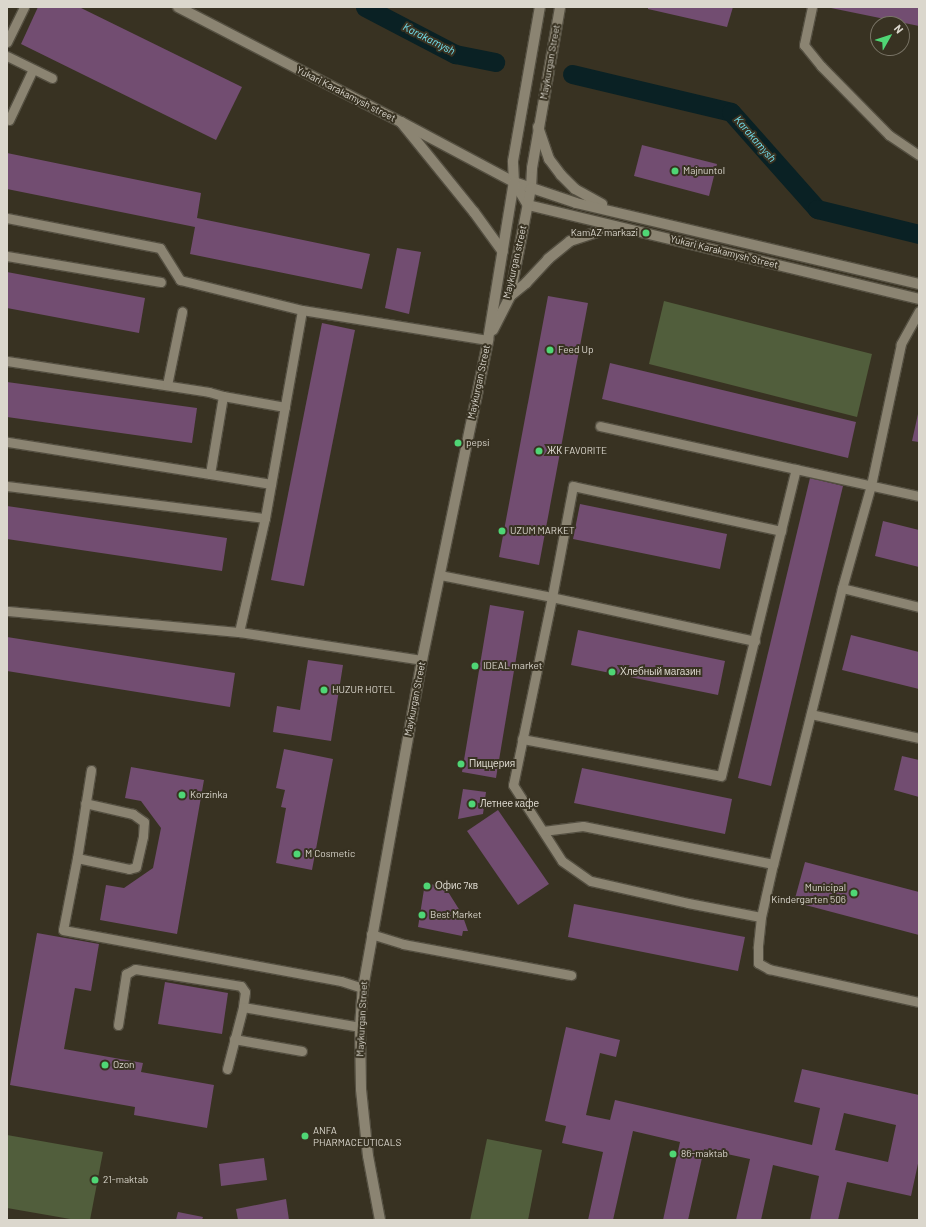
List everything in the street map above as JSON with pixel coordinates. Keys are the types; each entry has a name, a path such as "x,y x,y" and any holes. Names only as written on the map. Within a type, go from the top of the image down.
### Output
{"main road":[{"name":"Yukari Karakamysh street","path":"178,7 402,122 514,182 531,188"},
{"name":"Maykurgan Street","path":"380,1220 373,1187 363,1122 359,1056 363,988 371,934 422,660 488,340 514,182 513,161 536,22 540,7"},
{"name":"Maykurgan Street","path":"531,188 532,168 538,127 560,7"},
{"path":"402,122 474,212 503,252"},
{"path":"538,127 549,159 561,175 575,189 591,199 620,213"},
{"path":"514,182 528,205"},
{"name":"Maykurgan street","path":"488,340 510,296 531,188"},
{"name":"Yukari Karakamysh Street","path":"531,188 576,203 919,284"},
{"name":"Yukari Karakamysh Street","path":"528,205 919,300"},
{"path":"510,296 526,283 548,259 570,241 615,226"}],"lane":[{"path":"7,42 24,7"},
{"path":"812,7 804,45 821,66 889,135 919,155"},
{"path":"7,56 52,78"},
{"path":"9,120 33,69"},
{"path":"7,218 160,248 180,280 302,310 488,340"},
{"path":"7,256 161,282"},
{"path":"239,632 265,518 302,310"},
{"path":"919,311 901,344 871,485 842,588 812,714 773,864 761,917 758,963 769,969 919,1002"},
{"path":"167,385 182,312"},
{"path":"7,361 167,385 285,406"},
{"path":"210,474 224,396"},
{"path":"600,426 919,496"},
{"path":"7,442 271,484"},
{"path":"522,739 721,776 796,468"},
{"path":"7,486 265,518"},
{"path":"761,917 688,903 591,881 562,861 513,785 552,597 573,486 781,531"},
{"path":"440,574 755,641"},
{"path":"842,588 919,606"},
{"path":"7,612 239,632 422,660"},
{"path":"812,714 919,738"},
{"path":"91,770 77,858 63,930 341,981 363,988"},
{"path":"77,858 129,869 136,867 143,836 144,822 133,814 85,803"},
{"path":"543,831 583,826 773,864"},
{"path":"371,934 403,944 571,975"},
{"path":"118,1025 126,974 135,969 241,986 245,992 243,1007 227,1070"},
{"path":"243,1007 360,1027"},
{"path":"234,1039 302,1051"}],"green space":[{"path":"664,301 872,354 857,417 649,364"},
{"path":"7,1135 103,1152 90,1220 76,1220 7,1208"},
{"path":"487,1139 542,1150 528,1220 470,1220"}],"building":[{"path":"38,7 79,7 242,87 216,140 21,44"},
{"path":"648,7 733,7 727,27 648,9"},
{"path":"919,7 919,26 910,24 910,16 870,16 831,8"},
{"path":"642,145 717,164 709,196 634,176"},
{"path":"7,153 201,193 197,218 370,254 362,289 190,254 195,227 7,189"},
{"path":"397,248 421,252 409,314 385,308"},
{"path":"7,272 145,298 139,333 7,308"},
{"name":"ЖК FAVORITE","path":"548,296 588,303 539,565 499,557"},
{"path":"322,323 355,330 304,586 271,580"},
{"path":"610,363 856,422 848,458 602,399"},
{"path":"7,382 197,408 192,443 7,417"},
{"path":"919,414 919,442 912,441"},
{"path":"810,478 843,486 771,786 738,778"},
{"path":"580,504 727,534 720,569 573,539"},
{"path":"7,506 227,538 222,571 7,539"},
{"path":"883,521 919,530 919,567 875,556"},
{"path":"490,605 524,611 496,778 462,772"},
{"path":"578,630 725,661 718,695 571,665"},
{"path":"851,635 919,652 919,689 842,670"},
{"path":"7,637 235,673 230,707 7,671"},
{"path":"308,660 343,665 331,741 273,732 277,706 300,710"},
{"path":"284,749 333,759 312,870 276,863 286,808 281,807 285,790 276,788"},
{"path":"902,756 919,760 919,797 894,790"},
{"path":"131,767 204,780 177,934 100,920 106,885 124,888 153,868 161,828 141,801 125,798"},
{"path":"582,768 732,799 725,834 574,803"},
{"path":"463,789 486,792 483,814 458,819"},
{"path":"498,810 549,884 518,905 467,831"},
{"path":"805,862 919,892 919,935 794,902"},
{"path":"425,883 445,887 462,914 468,931 463,931 462,936 418,927"},
{"path":"574,904 745,937 738,971 568,937"},
{"path":"37,933 99,944 91,991 75,988 64,1049 143,1063 141,1072 214,1085 207,1128 134,1115 135,1107 10,1085"},
{"path":"165,982 228,993 222,1034 158,1024"},
{"path":"566,1027 620,1040 616,1057 600,1053 586,1115 610,1120 615,1100 812,1145 820,1108 794,1102 802,1069 919,1095 919,1159 911,1196 847,1182 838,1220 810,1220 819,1176 773,1165 761,1220 736,1220 750,1159 704,1149 688,1220 663,1220 680,1142 633,1131 613,1220 588,1220 603,1152 562,1143 566,1126 545,1121","holes":["844,1113 896,1125 888,1162 835,1150"]},
{"path":"264,1158 267,1180 221,1186 219,1164"},
{"path":"286,1199 289,1220 238,1220 236,1209"},
{"path":"178,1212 203,1217 202,1220 176,1220"}],"waterway":[{"name":"Karakamysh","path":"365,7 455,54 495,62"},
{"name":"Karakamysh","path":"572,74 731,112 817,209 919,234"}],"place":[{"name":"Majnuntol","path":"675,171"},
{"name":"KamAZ markazi","path":"646,233"},
{"name":"Feed Up","path":"550,350"},
{"name":"pepsi","path":"458,443"},
{"name":"ЖК FAVORITE","path":"539,451"},
{"name":"UZUM MARKET","path":"502,531"},
{"name":"IDEAL market","path":"475,666"},
{"name":"Хлебный магазин","path":"612,672"},
{"name":"HUZUR HOTEL","path":"324,690"},
{"name":"Пиццерия","path":"461,764"},
{"name":"Korzinka","path":"182,795"},
{"name":"Летнее кафе","path":"472,804"},
{"name":"M Cosmetic","path":"297,854"},
{"name":"Офис 7кв","path":"427,886"},
{"name":"Municipal Kindergarten 506","path":"854,893"},
{"name":"Best Market","path":"422,915"},
{"name":"Ozon","path":"105,1065"},
{"name":"ANFA PHARMACEUTICALS","path":"305,1136"},
{"name":"86-maktab","path":"673,1154"},
{"name":"21-maktab","path":"95,1180"}]}
